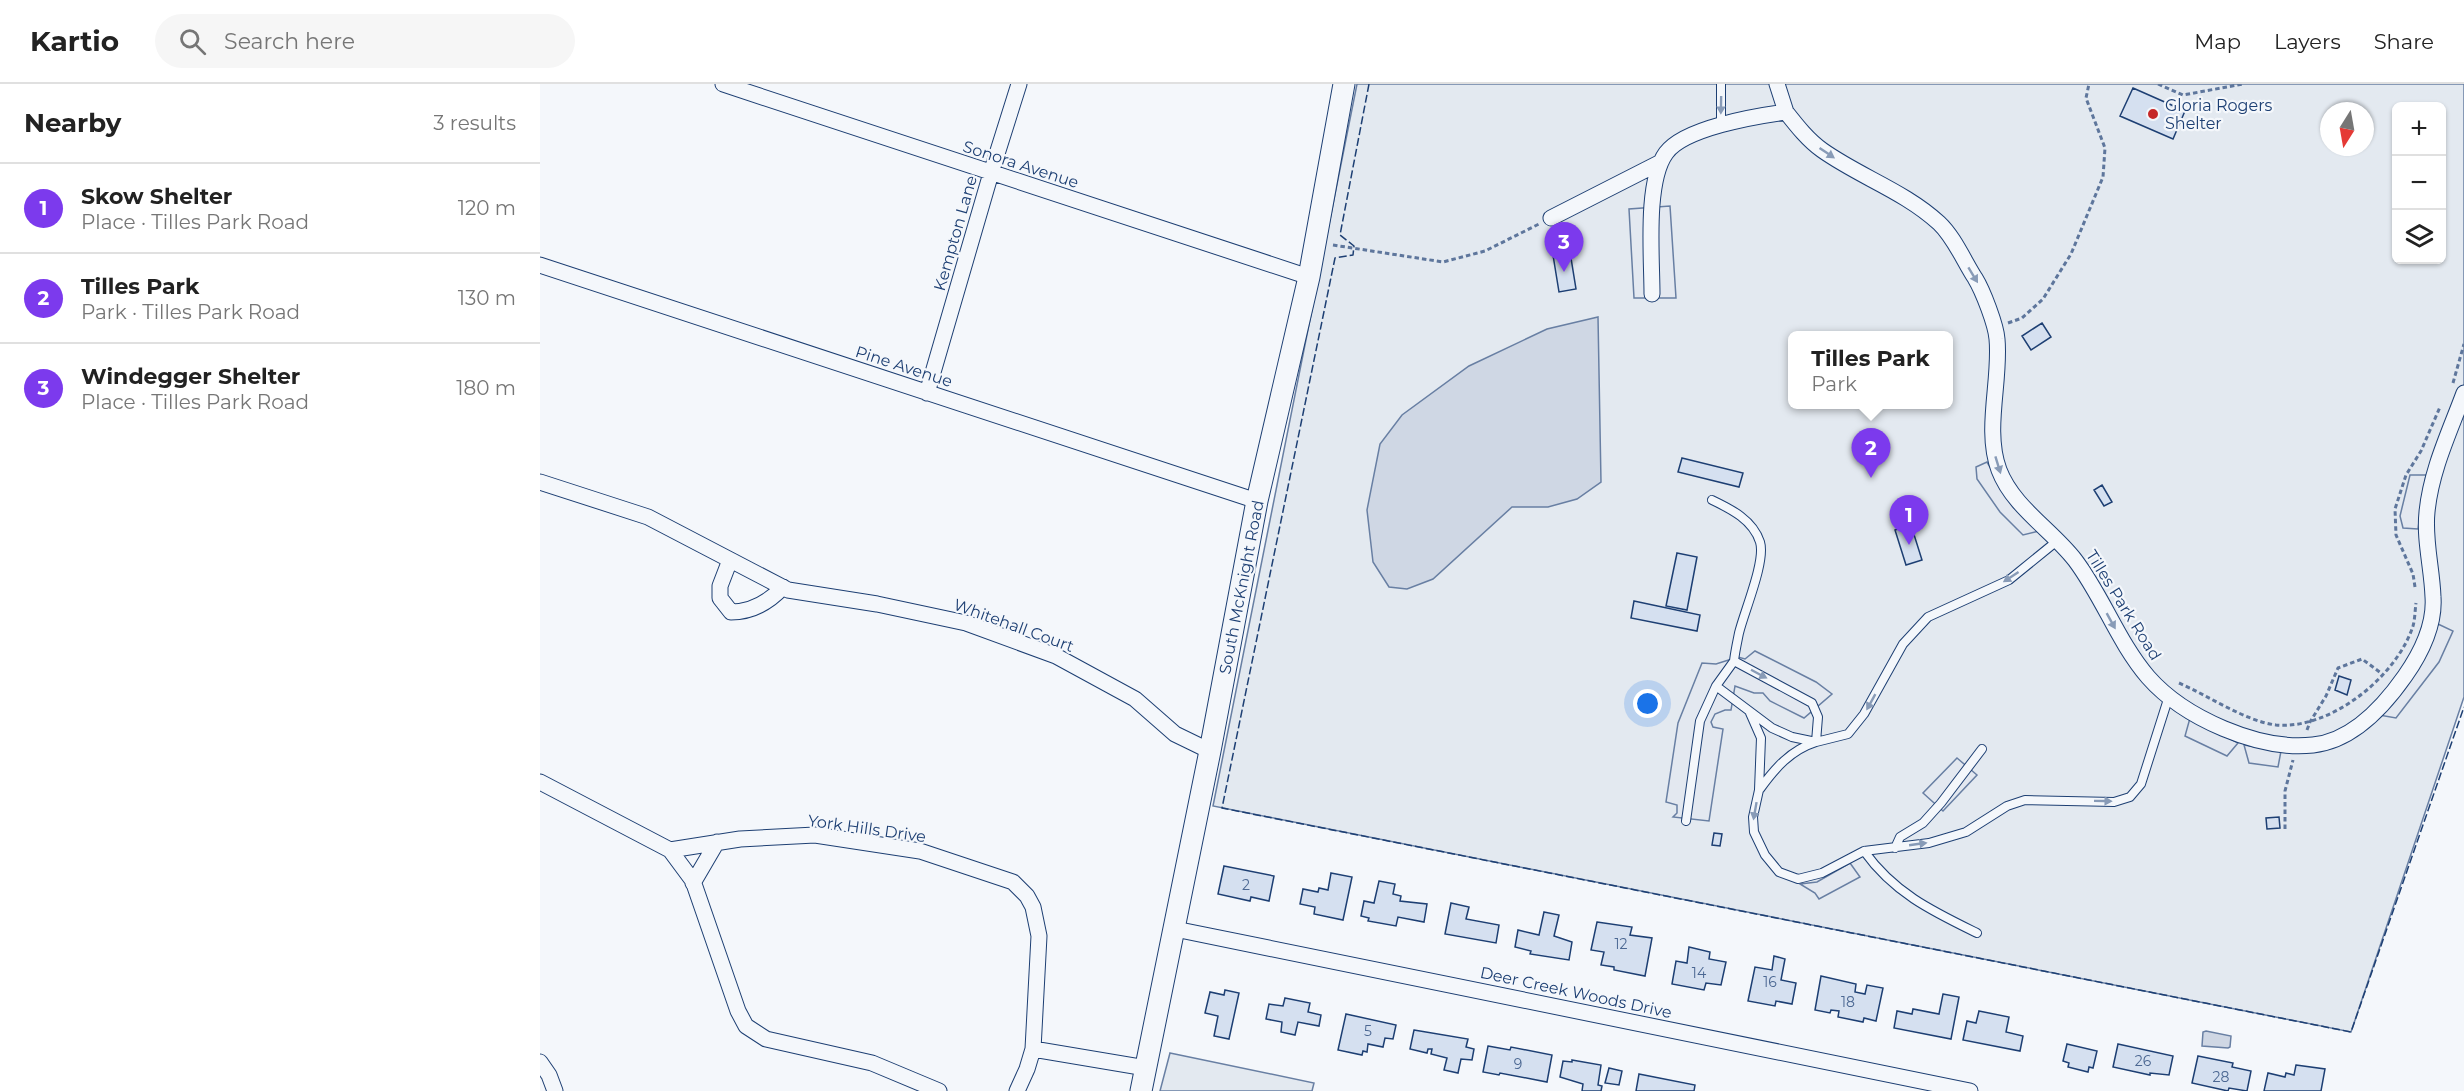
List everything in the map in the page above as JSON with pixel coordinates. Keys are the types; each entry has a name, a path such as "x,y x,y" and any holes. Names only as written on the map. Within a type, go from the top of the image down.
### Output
{"main road":[{"name":"South McKnight Road","path":"1141,1091 1210,751 1257,501 1309,278 1344,84"}],"street":[{"name":"Sonora Avenue","path":"723,84 1309,278"},
{"name":"Kempton Lane","path":"927,393 1019,84"},
{"name":"Tilles Park Road","path":"1777,84 1786,112 1802,132 1820,148 1842,163 1906,197 1943,226 1978,283 1998,338 1993,409 1995,453 1998,467 2006,484 2075,560 2134,659 2151,680 2169,696 2207,721 2249,739 2316,745 2346,733 2368,719 2405,676 2431,626 2434,599 2426,516 2430,486 2457,392"},
{"path":"1652,294 1653,196 1660,162 1667,151 1681,140 1721,125 1786,112"},
{"path":"1551,218 1660,162"},
{"name":"Pine Avenue","path":"540,265 1257,501"},
{"name":"Whitehall Court","path":"540,482 648,517 783,587 966,623 1056,656 1135,699 1175,734 1210,751"},
{"path":"730,560 720,586 720,598 731,612 754,608 773,597 783,587"},
{"path":"540,782 670,850 693,883 738,1011 746,1026 755,1034 782,1044 872,1063 939,1091"},
{"name":"York Hills Drive","path":"670,850 740,838 815,835 920,851 1013,882 1027,896 1033,907 1039,936 1033,1049 1024,1079 1017,1091"},
{"path":"693,883 717,842"},
{"name":"Deer Creek Woods Drive","path":"1175,929 1970,1091"},
{"path":"1033,1049 1146,1068"},
{"path":"540,1062 549,1075 555,1091"}],"lane":[{"path":"1721,84 1721,125"},
{"path":"1686,821 1700,721 1716,686 1734,661 1739,634 1761,556 1761,543 1751,526 1734,510 1712,500"},
{"path":"1759,790 1774,770 1790,755 1816,742 1848,734 1864,714 1903,645 1928,617 2009,579 2057,541"},
{"path":"1734,661 1812,703 1818,717 1816,742"},
{"path":"1716,686 1750,713 1782,733 1816,742"},
{"path":"1750,713 1761,738 1759,790 1753,817 1754,832 1764,855 1779,872 1798,879 1822,873 1864,851 1929,843 1965,832 2007,806 2025,800 2114,802 2130,797 2141,784 2145,774 2169,696"},
{"path":"1895,848 1900,837 1923,823 1941,804 1982,749"},
{"path":"1864,851 1884,877 1907,896 1977,933"}],"path":[{"path":"2003,325 2022,318 2043,298 2071,254 2103,177 2105,148 2086,98 2089,84"},
{"path":"2158,84 2182,95 2243,84"},
{"path":"1315,242 1443,262 1485,251 1551,218"},
{"path":"2457,392 2464,344"},
{"path":"2171,676 2179,683 2209,696 2245,717 2277,725 2310,722 2336,712 2365,692 2394,660 2413,626 2417,598 2413,574 2396,535 2395,509 2406,475 2421,451 2437,413 2446,399"},
{"path":"2285,829 2285,791 2297,745 2305,736 2310,722 2326,696 2337,668 2362,659 2397,685"}],"shaded area":[{"path":"1357,84 2464,84 2464,697 2351,1032 1213,806"},
{"path":"1670,206 1676,298 1634,298 1629,209"},
{"path":"1598,317 1601,482 1577,499 1548,507 1512,507 1433,579 1407,589 1389,587 1373,562 1367,510 1380,444 1402,415 1469,366 1547,329"},
{"path":"1987,462 2003,489 2039,531 2023,535 2000,512 1977,479 1976,467"},
{"path":"2410,475 2426,475 2418,529 2403,528 2400,516"},
{"path":"2438,624 2453,631 2439,662 2396,718 2379,715 2428,651"},
{"path":"1755,651 1816,682 1832,694 1804,718 1770,701 1763,693 1754,693 1735,686 1731,710 1715,714 1711,722 1713,727 1723,729 1709,821 1673,817 1677,813 1677,805 1666,802 1678,723 1702,663 1716,664 1738,657 1745,659"},
{"path":"2190,718 2238,743 2227,756 2185,736"},
{"path":"2244,745 2281,751 2278,767 2249,763"},
{"path":"1957,758 1977,775 1943,811 1923,793"},
{"path":"1850,863 1860,877 1819,899 1815,893 1800,884 1817,882"},
{"path":"2203,1032 2231,1036 2230,1047 2202,1046"},
{"path":"1170,1053 1314,1083 1312,1091 1160,1091"}],"building":[{"name":"Gloria Rogers Shelter","path":"2133,88 2185,111 2173,139 2120,116"},
{"path":"1570,252 1576,289 1559,292 1553,255"},
{"path":"2042,323 2051,337 2031,350 2022,336"},
{"path":"1682,458 1743,473 1739,487 1678,472"},
{"path":"2102,485 2112,502 2104,506 2094,490"},
{"path":"1911,525 1922,560 1906,565 1895,530"},
{"path":"1677,553 1697,557 1687,610 1666,606"},
{"path":"1634,601 1700,615 1697,631 1631,618"},
{"path":"2339,676 2351,680 2347,695 2335,690"},
{"path":"2279,817 2280,828 2267,829 2266,818"},
{"path":"1714,833 1722,834 1720,846 1712,845"},
{"path":"1224,866 1274,876 1269,901 1251,897 1250,901 1218,894"},
{"path":"1331,873 1352,877 1343,920 1314,914 1315,907 1300,904 1303,889 1318,892 1319,888 1328,890"},
{"path":"1379,881 1395,884 1393,894 1401,896 1400,901 1427,904 1424,922 1398,917 1396,926 1368,921 1369,918 1361,916 1364,901 1374,903"},
{"path":"1451,903 1469,907 1466,919 1499,925 1496,943 1445,934"},
{"path":"1544,912 1559,915 1554,936 1572,942 1569,960 1530,954 1531,951 1515,947 1518,930 1539,935"},
{"path":"1597,922 1632,927 1630,935 1652,938 1645,976 1601,965 1604,952 1591,950"},
{"path":"1689,947 1710,952 1709,959 1726,962 1721,985 1706,983 1704,990 1672,984 1676,961 1687,963"},
{"path":"1774,956 1785,959 1781,980 1796,983 1792,1004 1776,1001 1775,1006 1748,1001 1755,967 1772,970"},
{"path":"1821,976 1856,984 1855,992 1865,994 1867,985 1883,988 1876,1021 1864,1018 1863,1022 1838,1017 1839,1011 1831,1010 1830,1013 1815,1010"},
{"path":"1225,990 1239,993 1229,1039 1214,1036 1218,1016 1205,1013 1210,992 1224,995"},
{"path":"1943,994 1959,997 1951,1039 1894,1028 1897,1011 1912,1014 1913,1009 1939,1014"},
{"path":"1285,998 1310,1003 1308,1012 1321,1015 1319,1026 1298,1022 1295,1035 1281,1032 1282,1022 1266,1019 1269,1004 1283,1006"},
{"path":"1979,1011 2009,1017 2006,1032 2023,1036 2020,1051 1963,1040 1967,1021 1976,1023"},
{"path":"1346,1014 1396,1025 1393,1039 1385,1038 1383,1047 1368,1044 1367,1052 1363,1051 1362,1055 1338,1050"},
{"path":"1414,1030 1468,1039 1466,1047 1474,1049 1472,1060 1461,1059 1458,1073 1444,1070 1447,1058 1431,1054 1432,1049 1428,1049 1427,1053 1410,1049"},
{"path":"2067,1044 2097,1051 2093,1068 2089,1067 2088,1072 2068,1067 2069,1063 2063,1061"},
{"path":"2118,1044 2173,1056 2169,1075 2150,1073 2150,1075 2113,1067"},
{"path":"1488,1046 1510,1050 1511,1047 1552,1055 1547,1082 1483,1072"},
{"path":"2198,1056 2233,1063 2232,1067 2251,1071 2247,1091 2229,1088 2228,1091 2192,1083"},
{"path":"1572,1060 1601,1065 1598,1085 1602,1086 1601,1091 1582,1091 1583,1084 1560,1077 1563,1061 1572,1062"},
{"path":"2296,1065 2325,1069 2321,1091 2264,1091 2268,1073 2285,1077 2286,1073 2294,1075"},
{"path":"1609,1068 1622,1071 1619,1085 1605,1083"},
{"path":"1639,1074 1695,1085 1694,1091 1636,1091"}],"fence":[{"path":"1369,84 1340,235 1354,246 1353,255 1335,258 1222,808 2351,1032 2464,707"}],"place":[{"name":"Gloria Rogers Shelter","path":"2153,114"},
{"name":"Windegger Shelter","path":"1564,272"},
{"name":"Tilles Park","path":"1871,478"},
{"name":"Skow Shelter","path":"1909,545"}]}
